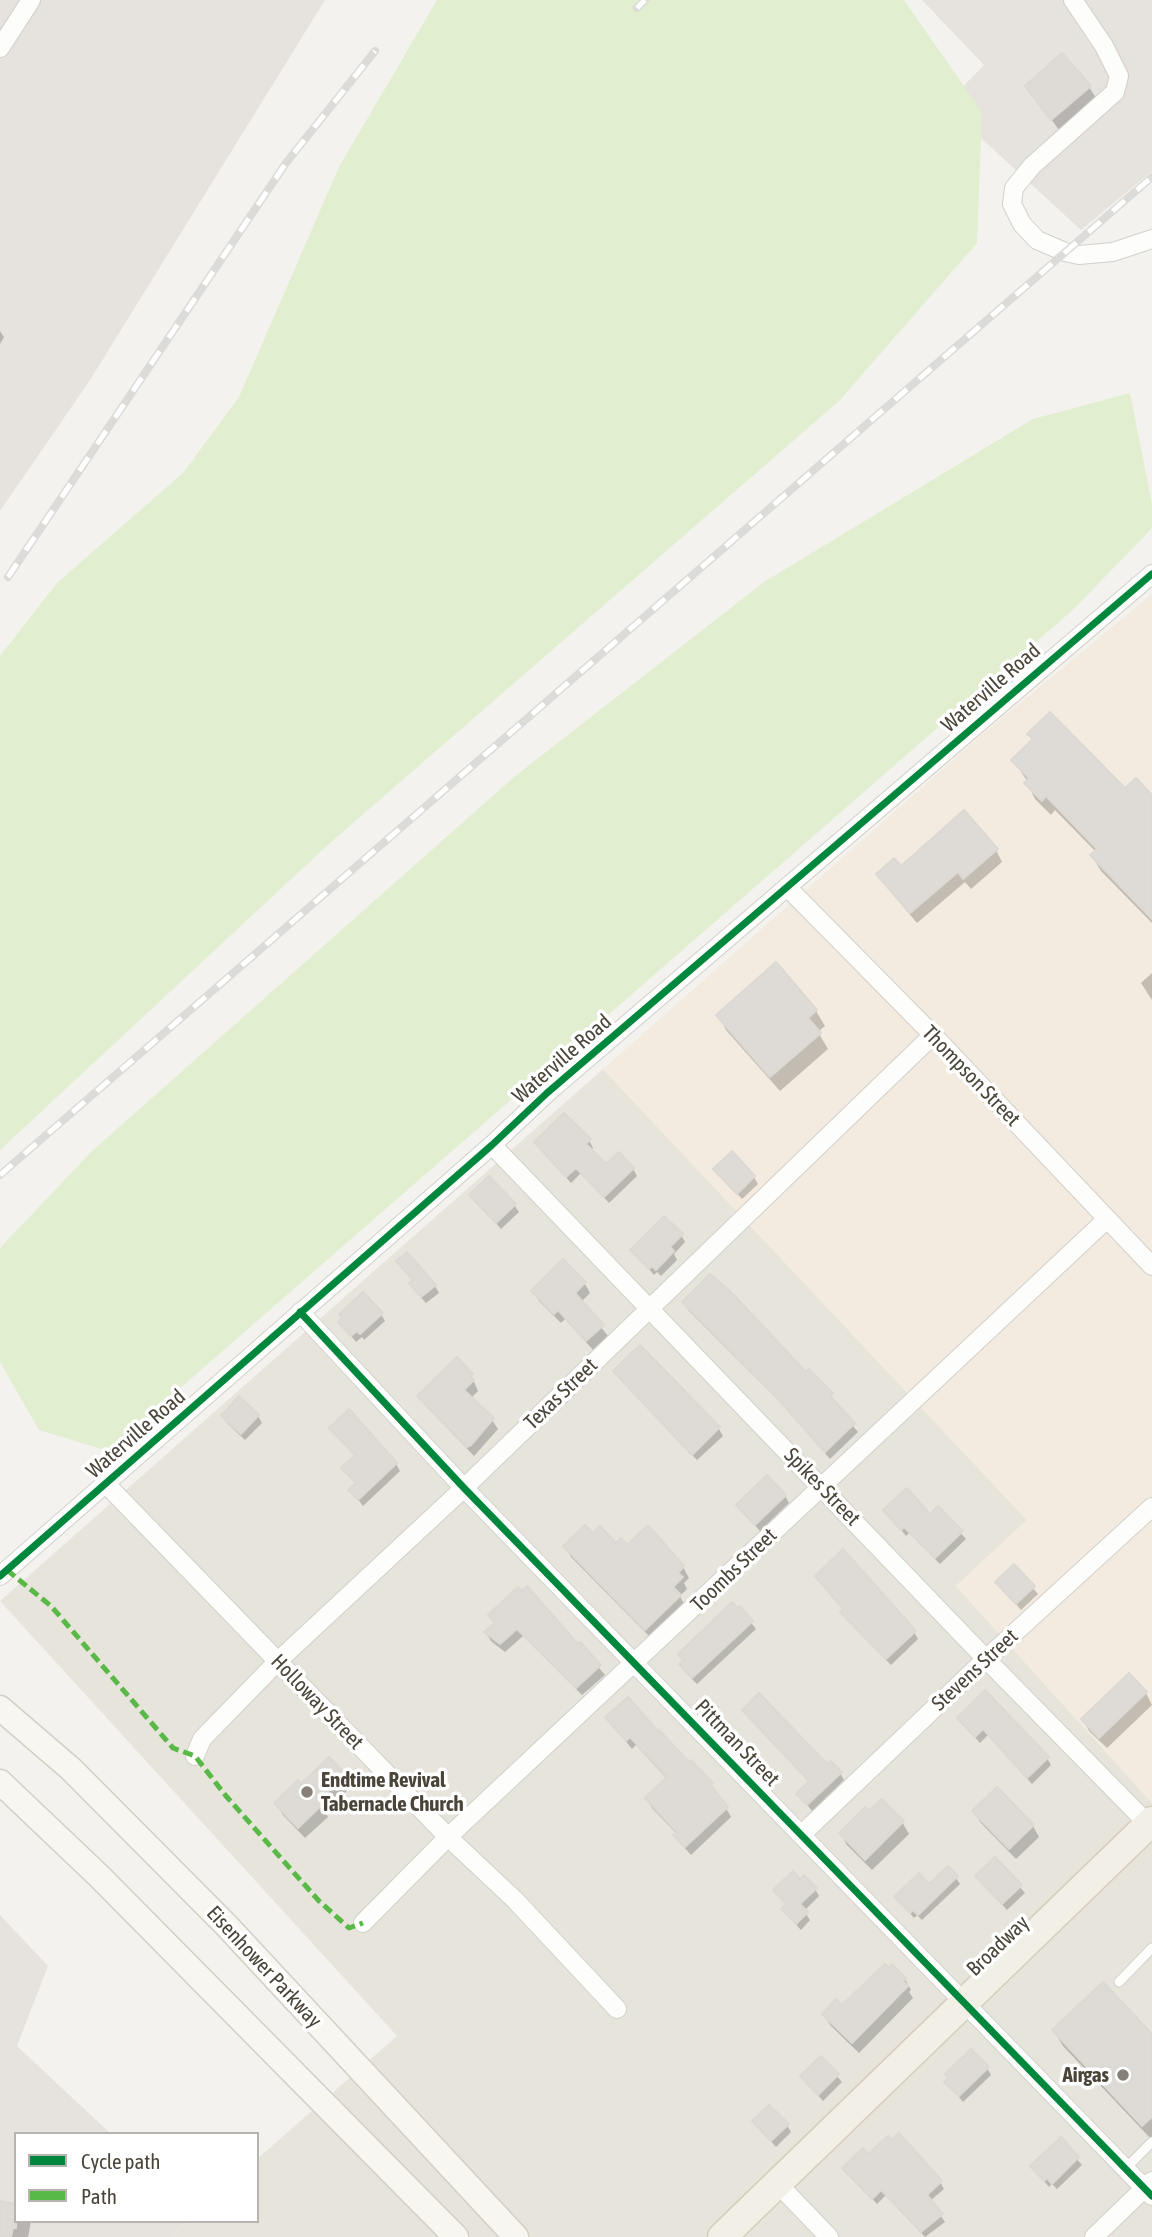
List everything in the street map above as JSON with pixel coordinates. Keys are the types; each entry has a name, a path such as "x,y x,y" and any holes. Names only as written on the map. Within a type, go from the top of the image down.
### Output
{"main road":[{"name":"Broadway","path":"722,2237 1151,1825"}],"street":[{"path":"0,48 31,0"},
{"path":"1073,0 1104,46 1119,76 1115,92 1032,166 1014,188 1012,204 1022,224 1037,240 1065,252 1079,255 1113,252 1152,239"},
{"name":"Waterville Road","path":"0,1576 492,1145 547,1093 1152,574"},
{"name":"Thompson Street","path":"787,887 933,1035 1152,1266"},
{"name":"Texas Street","path":"195,1756 202,1739 278,1661 464,1488 933,1035"},
{"name":"Spikes Street","path":"492,1145 986,1659 1151,1825"},
{"name":"Toombs Street","path":"363,1923 448,1837 1107,1219"},
{"name":"Pittman Street","path":"300,1312 464,1488 1126,2168 1150,2188"},
{"name":"Holloway Street","path":"106,1483 448,1837 515,1900 617,2009"},
{"name":"Stevens Street","path":"801,1835 986,1659 1152,1507"},
{"name":"Eisenhower Parkway","path":"0,1708 71,1769 227,1926 516,2237"},
{"path":"0,1782 29,1807 456,2237"},
{"path":"778,2184 829,2237"},
{"path":"1094,2237 1150,2188"}],"lane":[{"path":"1119,1982 1152,1948"},
{"path":"1126,2168 1152,2142"}],"shaded area":[{"path":"0,0 325,0 90,380 0,511"},
{"path":"922,0 1152,0 1152,171 1081,230 945,105 984,65"},
{"path":"1152,594 1152,1803 956,1586 1027,1520 603,1069 979,737"},
{"path":"603,1069 1027,1520 956,1586 1152,1803 1152,2237 171,2237 185,2223 259,2223 259,2157 397,2036 0,1601"},
{"path":"0,1915 48,1966 17,2046 109,2132 14,2132 14,2223 185,2223 171,2237 0,2237"}],"green space":[{"path":"437,0 904,0 982,112 977,243 839,401 330,843 0,1150 0,656 57,583 184,472 239,397 339,167"},
{"path":"1130,393 1152,504 1152,528 1075,608 108,1451 39,1430 0,1362 0,1248 91,1152 514,777 764,582 1033,419"}],"building":[{"path":"1062,53 1091,86 1051,120 1025,86"},
{"path":"1050,712 1125,788 1136,778 1152,795 1152,919 1090,855 1097,849 1046,796 1042,801 1024,783 1029,778 1011,760 1033,739 1027,734"},
{"path":"964,810 998,849 963,879 958,872 910,913 876,874 894,858 901,866"},
{"path":"776,962 817,1010 808,1018 821,1033 770,1077 716,1015"},
{"path":"564,1113 591,1139 586,1144 606,1164 619,1152 634,1168 604,1197 576,1168 566,1177 534,1142"},
{"path":"732,1151 755,1176 737,1194 713,1169"},
{"path":"489,1176 516,1204 496,1223 469,1195"},
{"path":"664,1216 683,1234 670,1247 674,1251 656,1270 652,1266 649,1269 630,1250"},
{"path":"407,1252 436,1285 421,1297 409,1283 413,1280 396,1261"},
{"path":"563,1259 586,1282 575,1293 604,1325 586,1341 558,1310 554,1314 531,1291"},
{"path":"710,1274 730,1291 806,1372 809,1369 833,1393 830,1396 855,1423 825,1452 778,1399 682,1302"},
{"path":"363,1292 383,1313 360,1334 357,1331 351,1336 338,1322 342,1317 339,1314"},
{"path":"640,1345 720,1427 692,1455 613,1371"},
{"path":"457,1357 473,1374 470,1376 474,1380 464,1390 494,1418 467,1447 417,1396"},
{"path":"239,1396 259,1415 241,1434 221,1416"},
{"path":"349,1409 397,1463 358,1500 348,1490 356,1483 341,1468 355,1455 329,1428"},
{"path":"767,1475 786,1495 755,1525 736,1505"},
{"path":"907,1488 930,1514 938,1506 963,1531 935,1558 904,1527 901,1530 883,1510"},
{"path":"585,1525 593,1533 600,1526 616,1543 621,1538 627,1545 648,1525 684,1566 678,1573 683,1577 673,1587 681,1595 645,1630 563,1546"},
{"path":"843,1549 916,1631 886,1659 840,1612 843,1609 815,1576"},
{"path":"1014,1564 1035,1586 1016,1604 995,1582"},
{"path":"527,1586 578,1644 580,1642 601,1665 576,1688 517,1629 500,1644 484,1632 495,1623 488,1615 518,1587 522,1591"},
{"path":"732,1602 738,1608 740,1606 753,1621 692,1678 679,1664 683,1660 678,1654"},
{"path":"1129,1673 1147,1692 1099,1738 1081,1719"},
{"path":"985,1690 1049,1757 1027,1778 983,1729 975,1737 957,1718"},
{"path":"759,1693 827,1764 831,1761 842,1772 807,1805 796,1794 809,1781 742,1710"},
{"path":"628,1697 658,1731 713,1783 711,1785 728,1807 685,1847 673,1835 677,1832 645,1798 667,1777 630,1737 626,1741 605,1717"},
{"name":"Endtime Revival Tabernacle Church","path":"329,1757 346,1774 319,1800 323,1804 298,1828 274,1803 298,1780 301,1784"},
{"path":"997,1787 1034,1825 1009,1849 972,1811"},
{"path":"882,1799 904,1821 865,1860 839,1833 865,1807 869,1811"},
{"path":"995,1857 1022,1885 1002,1904 975,1876"},
{"path":"948,1866 958,1876 918,1915 913,1910 910,1913 894,1897 919,1873 929,1884"},
{"path":"793,1871 800,1879 804,1875 817,1888 800,1904 808,1912 796,1924 781,1909 786,1904 773,1890"},
{"path":"885,1964 889,1968 892,1964 906,1978 903,1981 908,1986 852,2043 822,2014 836,1999 842,2005"},
{"name":"Airgas","path":"1103,1982 1152,2034 1152,2117 1142,2126 1052,2030"},
{"path":"971,2049 989,2067 959,2096 944,2082 948,2078 945,2074"},
{"path":"821,2056 839,2074 818,2095 800,2076"},
{"path":"769,2105 789,2124 771,2141 752,2121"},
{"path":"899,2133 942,2181 927,2195 943,2214 921,2232 881,2190 872,2199 842,2168 863,2148 868,2154 888,2136 891,2140"},
{"path":"1061,2137 1079,2157 1052,2184 1047,2178 1044,2181 1030,2166"},
{"path":"0,2201 14,2204 16,2228 13,2228 11,2237 0,2237"}],"railway":[{"path":"637,8 645,0"},
{"path":"8,577 286,163 375,51"},
{"path":"0,1175 1152,177"}],"marked path":[{"path":"7,1570 51,1606 173,1748 195,1756 226,1796 319,1901 349,1928 363,1923"}],"cycle path":[{"path":"0,1576 492,1145 547,1093 1152,574"},
{"path":"300,1312 464,1488 1152,2196"}],"place":[{"name":"Endtime Revival Tabernacle Church","path":"307,1792"},
{"name":"Airgas","path":"1123,2075"}]}
